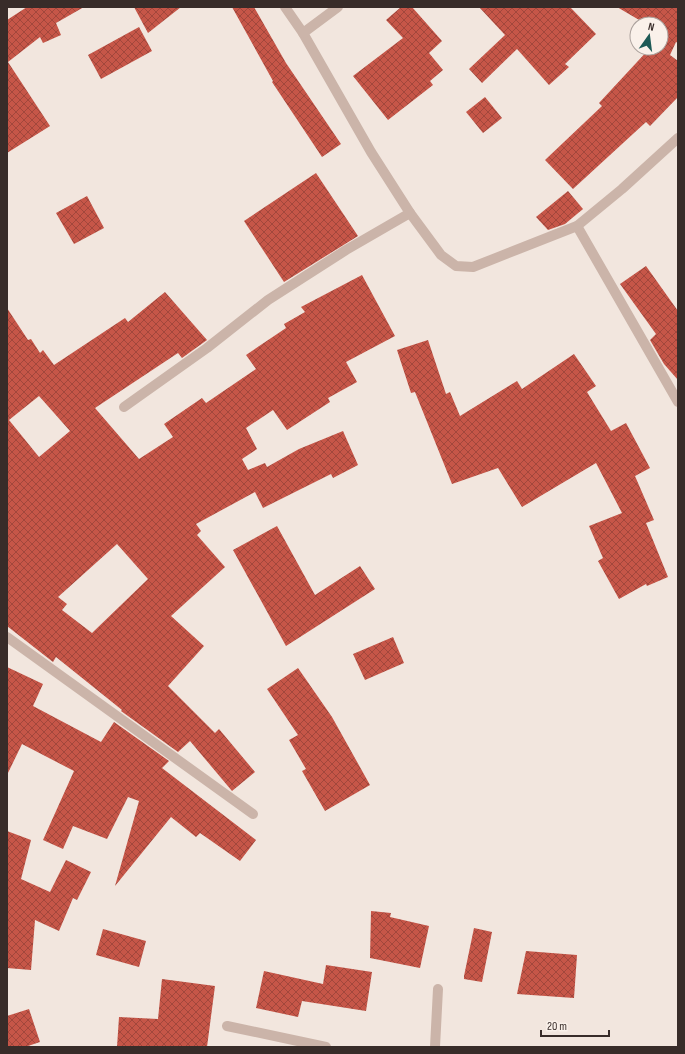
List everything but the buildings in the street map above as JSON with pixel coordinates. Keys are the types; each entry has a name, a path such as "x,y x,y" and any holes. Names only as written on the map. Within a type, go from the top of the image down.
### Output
{"street":[{"path":"285,7 303,34 371,152 410,213 441,255 456,266 473,267 577,226 622,190 678,138"},
{"path":"303,34 338,7"},
{"path":"124,407 206,348 268,300 346,250 410,213"},
{"path":"577,226 678,402"},
{"path":"7,637 253,814"},
{"path":"435,1047 438,989"},
{"path":"227,1026 326,1047"}]}
